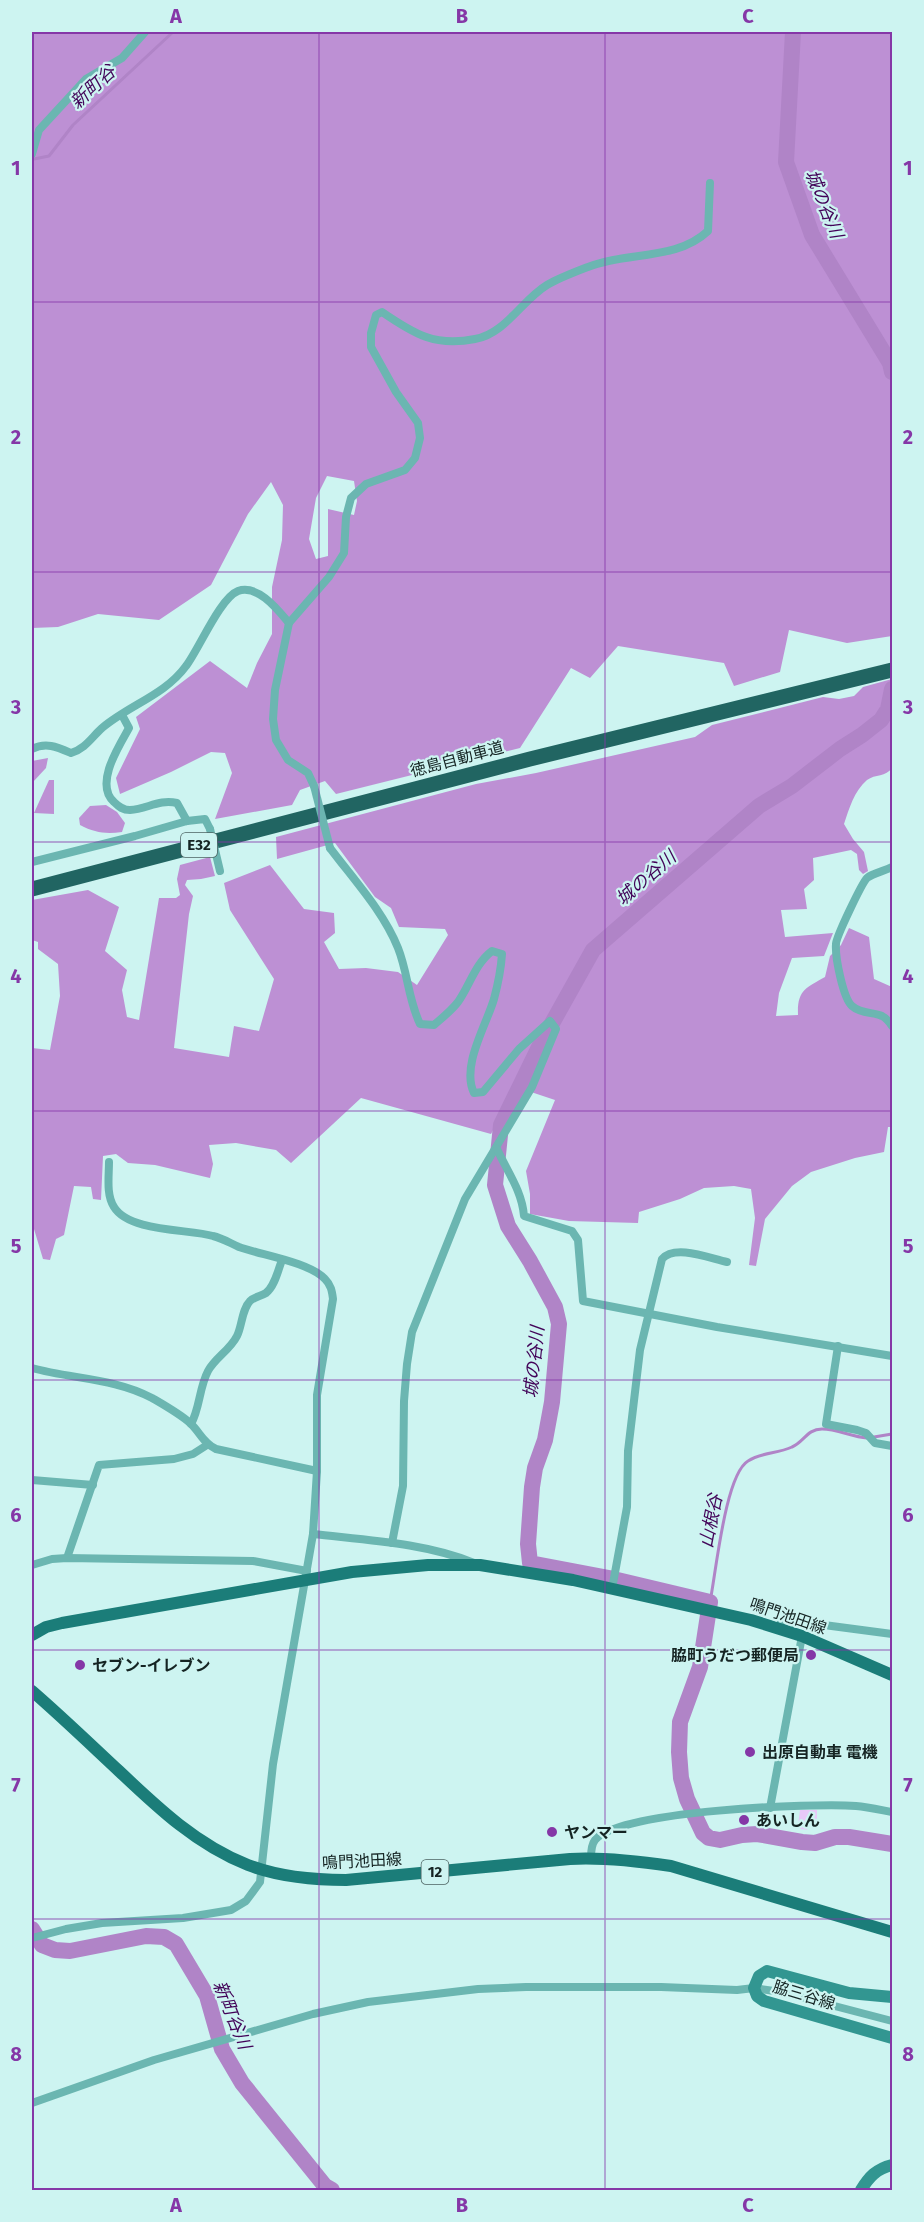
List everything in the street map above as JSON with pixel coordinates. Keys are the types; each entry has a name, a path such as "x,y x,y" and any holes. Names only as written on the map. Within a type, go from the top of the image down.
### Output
{"highway":[{"name":"徳島自動車道","path":"32,889 530,759 892,670"}],"main road":[{"name":"鳴門池田線","path":"32,1635 46,1627 62,1623 306,1576 428,1565 480,1565 612,1589 780,1628 892,1675"},
{"name":"鳴門池田線","path":"32,1691 154,1804 190,1834 217,1850 262,1869 317,1880 346,1880 591,1858 637,1861 671,1866 892,1932"},
{"name":"脇三谷線","path":"892,1998 849,1993 767,1971 759,1976 754,1988 757,1996 764,2001 892,2038"},
{"path":"861,2190 870,2176 881,2168 892,2165"}],"street":[{"path":"32,154 39,130 86,79 122,58 145,32"},
{"path":"392,1543 403,1486 404,1401 412,1332 465,1199 532,1087 556,1029 550,1021 519,1048 483,1092 474,1093 471,1088 472,1058 502,968 502,954 492,951 482,959 459,1001 449,1013 434,1025 420,1024 413,1010 397,947 377,909 330,848 314,786 308,773 288,760 276,740 273,719 275,690 290,623 328,577 344,553 346,517 351,498 366,484 405,470 415,458 420,438 418,423 396,392 371,347 371,333 376,315 382,312 414,333 440,342 477,339 501,326 546,286 591,266 681,249 698,241 708,231 710,183"},
{"path":"32,749 40,745 53,746 71,753 82,750 102,728 171,683 186,666 226,601 237,592 249,590 263,597 290,623"},
{"path":"122,715 129,728 109,765 107,785 110,798 121,808 131,810 165,801 177,803 187,821"},
{"path":"32,862 187,821 205,819 210,829 220,871"},
{"path":"892,867 870,875 864,881 838,933 836,945 845,996 852,1006 865,1013 883,1017 892,1026"},
{"path":"496,1149 517,1187 524,1216 572,1231 578,1239 583,1301 892,1356"},
{"path":"32,1938 102,1923 183,1918 231,1910 246,1901 260,1882 273,1764 313,1534 317,1471 317,1395 333,1299 332,1287 315,1271 240,1247 214,1236 168,1231 144,1225 119,1214 113,1207 110,1196 109,1162"},
{"path":"612,1589 627,1507 628,1451 640,1350 662,1259 666,1253 676,1251 727,1262"},
{"path":"191,1424 195,1418 202,1384 209,1369 238,1335 251,1300 271,1289 282,1260"},
{"path":"838,1346 826,1424 866,1432 875,1443 892,1446"},
{"path":"32,1368 122,1386 150,1397 191,1424 207,1444 216,1449 317,1471"},
{"path":"67,1558 99,1465 174,1459 193,1454 207,1444"},
{"path":"32,1480 93,1485"},
{"path":"313,1534 392,1543 443,1553 480,1565"},
{"path":"32,1565 52,1559 67,1558 253,1561 306,1576"},
{"path":"780,1628 781,1622 892,1634"},
{"path":"770,1808 802,1636"},
{"path":"591,1858 591,1848 595,1840 609,1831 698,1811 855,1806 892,1812"},
{"path":"32,2103 200,2046 313,2014 368,2002 478,1989 526,1987 737,1990 754,1988 781,1992 892,2021"}],"shaded area":[{"path":"32,32 892,32 892,636 847,643 789,630 780,672 734,686 724,663 618,646 590,678 571,668 520,748 336,794 325,781 300,790 292,805 215,819 232,773 225,753 211,752 120,794 116,778 140,729 136,717 210,661 247,688 272,634 272,587 282,540 283,505 271,482 248,514 211,585 159,620 98,614 58,627 32,628","holes":["327,476 354,481 357,501 354,515 328,509 328,556 316,559 309,539 316,498"]},
{"path":"892,679 892,768 887,773 870,778 862,784 852,800 844,824 864,852 868,871 863,874 859,870 857,854 851,850 813,858 814,880 804,889 807,909 781,910 785,937 833,933 824,956 792,958 779,993 776,1016 798,1015 801,995 808,987 825,977 830,956 841,945 849,928 869,937 874,979 892,987 892,1127 888,1127 884,1152 855,1158 811,1172 792,1186 765,1219 756,1266 749,1265 755,1218 751,1189 734,1186 704,1188 680,1199 639,1212 638,1223 569,1221 530,1214 530,1194 526,1171 555,1100 516,1087 491,1134 361,1098 291,1163 276,1150 236,1143 209,1145 213,1164 210,1178 155,1165 128,1163 116,1154 103,1156 101,1200 93,1199 91,1187 74,1186 64,1235 56,1239 50,1260 43,1259 34,1229 32,1229 32,1048 50,1050 60,996 58,964 38,949 38,942 32,940 32,900 88,890 119,907 105,951 127,970 122,990 127,1017 139,1020 159,898 176,898 180,895 177,879 180,865 210,857 215,876 187,880 185,885 193,896 174,1048 229,1057 234,1026 259,1031 274,979 230,910 224,883 270,865 304,909 334,913 335,933 324,942 339,969 366,968 398,972 417,985 448,935 445,929 399,927 391,908 375,897 335,843 277,859 276,837 476,784 536,773 695,737 712,725 823,697 839,699 854,696 863,687"},
{"path":"48,758 46,768 32,783 32,761"},
{"path":"49,780 54,780 54,814 34,813"},
{"path":"106,805 117,812 125,823 122,832 101,832 80,825 79,818 90,806"},
{"path":"800,1810 817,1810 817,1826 809,1826 807,1830 800,1829 798,1825"}],"waterway":[{"name":"新町谷","path":"34,159 49,156 73,125 173,32"},
{"name":"城の谷川","path":"793,32 786,162 812,235 890,363 892,372"},
{"name":"城の谷川","path":"892,689 888,709 881,720 792,786 759,806 593,950 541,1043 501,1125 495,1185 508,1226 555,1307 559,1324 552,1402 545,1440 535,1468 532,1487 528,1544 530,1563 609,1578 710,1602 700,1667 680,1722 679,1752 681,1778 687,1799 703,1833 709,1838 720,1840 757,1834 815,1843 835,1837 849,1837 892,1844"},
{"name":"山根谷","path":"710,1602 727,1504 740,1470 748,1461 792,1447 809,1433 822,1429 867,1438"},
{"name":"山根谷","path":"874,1437 892,1434"},
{"name":"新町谷川","path":"32,1929 42,1945 55,1950 70,1951 146,1936 164,1937 176,1944 207,1996 222,2049 242,2083 325,2186 332,2190"}],"place":[{"name":"脇町うだつ郵便局","path":"811,1655"},
{"name":"セブン-イレブン","path":"80,1665"},
{"name":"出原自動車 電機","path":"750,1752"},
{"name":"あいしん","path":"744,1820"},
{"name":"ヤンマー","path":"552,1832"}]}
